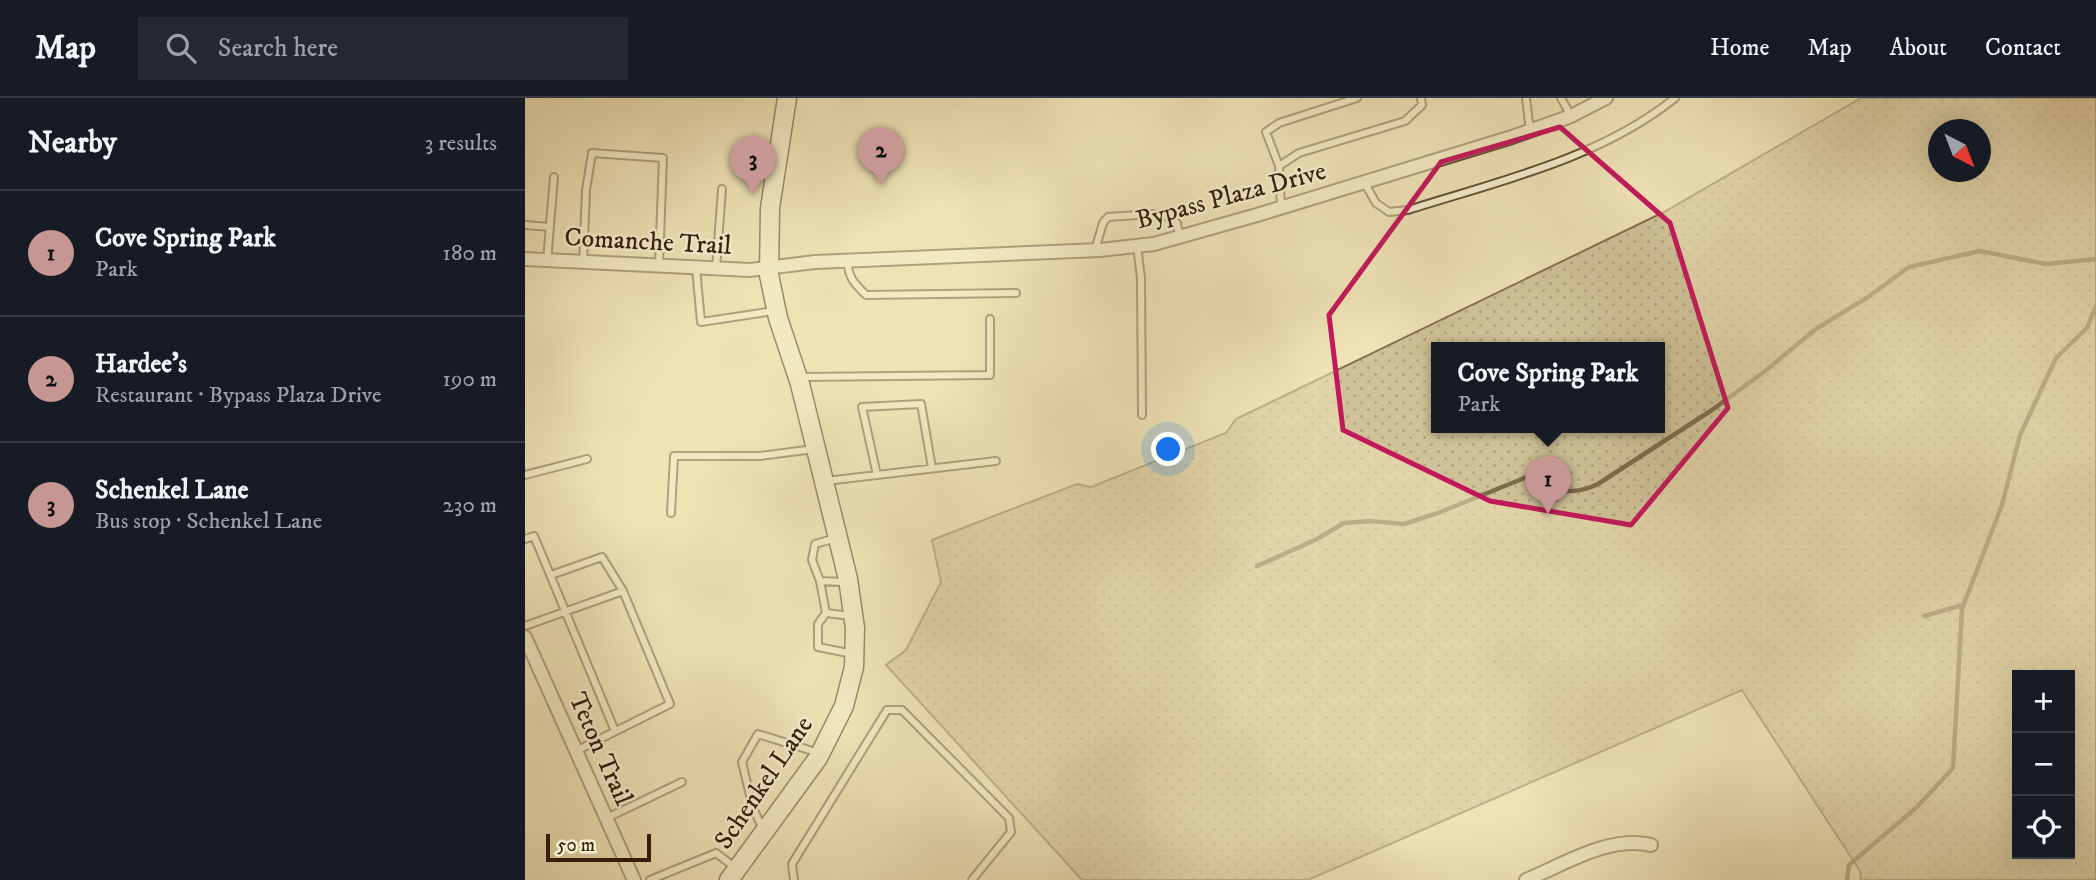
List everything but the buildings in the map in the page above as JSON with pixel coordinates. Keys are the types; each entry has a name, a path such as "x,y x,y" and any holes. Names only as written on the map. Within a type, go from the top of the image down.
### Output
{"street":[{"name":"Schenkel Lane","path":"733,875 820,753 844,706 853,673 854,617 849,583 798,377 776,311 769,268 769,208 787,98"},
{"name":"Bypass Plaza Drive","path":"769,268 848,260 1095,250 1179,238 1530,131 1571,116 1607,98"},
{"name":"Comanche Trail","path":"525,259 659,267 769,268"},
{"name":"Teton Trail","path":"525,637 634,880"},
{"path":"1526,880 1597,850 1624,845 1651,845"}],"lane":[{"path":"1281,208 1279,166 1266,132 1279,123 1357,98"},
{"path":"1279,166 1299,153 1405,121 1422,105 1421,98"},
{"path":"1526,98 1530,131"},
{"path":"1561,98 1571,116"},
{"path":"1364,182 1376,203 1389,212 1408,210 1563,160 1605,143 1675,98"},
{"path":"583,263 586,190 592,153 663,158 659,267"},
{"path":"547,261 554,177"},
{"path":"716,269 722,189"},
{"path":"1095,250 1103,223 1108,217 1152,214 1171,216 1177,223 1179,238"},
{"path":"525,225 549,227"},
{"path":"1137,246 1141,278 1142,415"},
{"path":"848,260 847,271 853,282 866,295 1016,293"},
{"path":"696,268 701,322 776,311"},
{"path":"798,377 990,375 990,319"},
{"path":"877,475 862,407 921,404 932,468"},
{"path":"671,513 674,456 760,456 816,449"},
{"path":"525,475 587,459"},
{"path":"824,482 996,461"},
{"path":"525,540 534,536 615,731"},
{"path":"838,537 815,544 812,560 820,582 826,613 818,624 818,647 853,654"},
{"path":"551,575 602,556 623,591 670,704 576,751"},
{"path":"820,582 849,583"},
{"path":"525,626 623,591"},
{"path":"826,613 854,617"},
{"path":"794,880 792,864 887,710 902,710 1009,818 1010,832 972,880"},
{"path":"765,833 753,808 742,762 758,734 820,753"},
{"path":"607,818 682,782"},
{"path":"650,880 716,853 733,875"}],"highlighted area":[{"path":"1560,127 1670,223 1728,408 1631,525 1490,501 1343,430 1329,315 1441,162"}],"shaded area":[{"path":"1861,98 2096,98 2096,880 1861,880 1860,871 1742,690 1308,880 1082,880 886,665 906,650 941,582 932,540 1077,484 1091,487 1226,433 1236,419 1664,212"}],"waterway":[{"path":"1257,566 1315,540 1344,523 1370,521 1404,524 1527,477 1554,488 1570,491 1598,484 1712,410 1816,329 1868,297 1909,267 1980,251 2046,264 2096,259"},
{"path":"1847,880 1849,865 1917,807 1953,768 1962,609 2002,505 2020,435 2056,358 2087,328 2096,306"},
{"path":"1924,616 1963,605"}],"place":[{"name":"Hardee's","path":"881,185"},
{"name":"Schenkel Lane","path":"753,194"},
{"name":"Cove Spring Park","path":"1548,514"}]}
